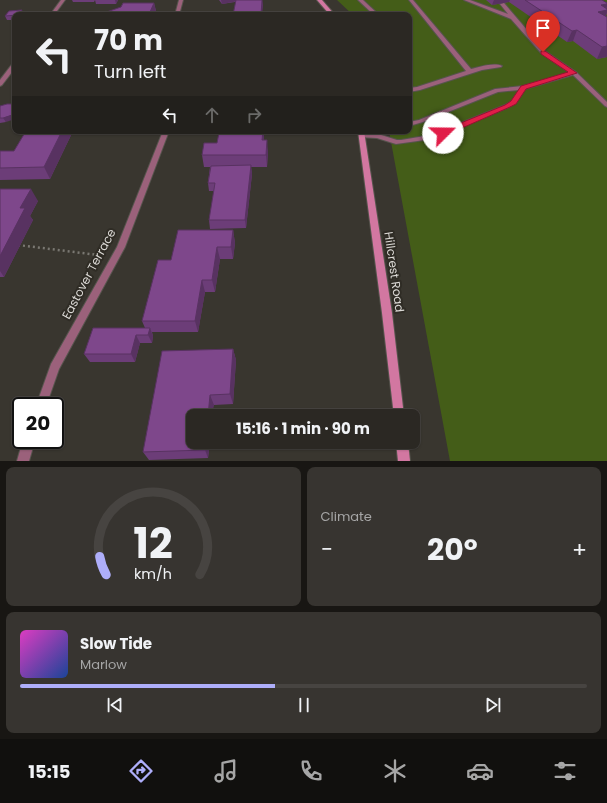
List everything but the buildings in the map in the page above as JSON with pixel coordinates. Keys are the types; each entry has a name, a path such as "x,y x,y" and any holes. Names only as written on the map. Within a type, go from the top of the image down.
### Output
{"street":[{"path":"54,12 63,0"},
{"path":"178,12 181,0"},
{"path":"319,0 330,12"},
{"path":"360,0 374,12"},
{"path":"411,0 470,72"},
{"path":"466,0 513,18"},
{"path":"502,4 543,52 574,73 607,105"},
{"path":"412,90 470,72 500,66"},
{"path":"0,84 12,68"},
{"path":"412,123 497,90 523,88 574,73"},
{"path":"361,134 378,136 396,142 432,137 507,106 514,102 523,88"},
{"name":"Eastover Terrace","path":"44,397 55,367 121,247 165,134"},
{"name":"Hillcrest Road","path":"361,134 387,313 398,409"},
{"path":"23,461 26,449"},
{"path":"403,449 404,461"}],"path":[{"path":"15,245 114,258"}],"green space":[{"path":"337,0 607,0 607,461 450,461 390,134 412,134 412,12 350,12"}],"route":[{"path":"443,133 507,106 514,102 523,88 574,73 543,52"}]}
